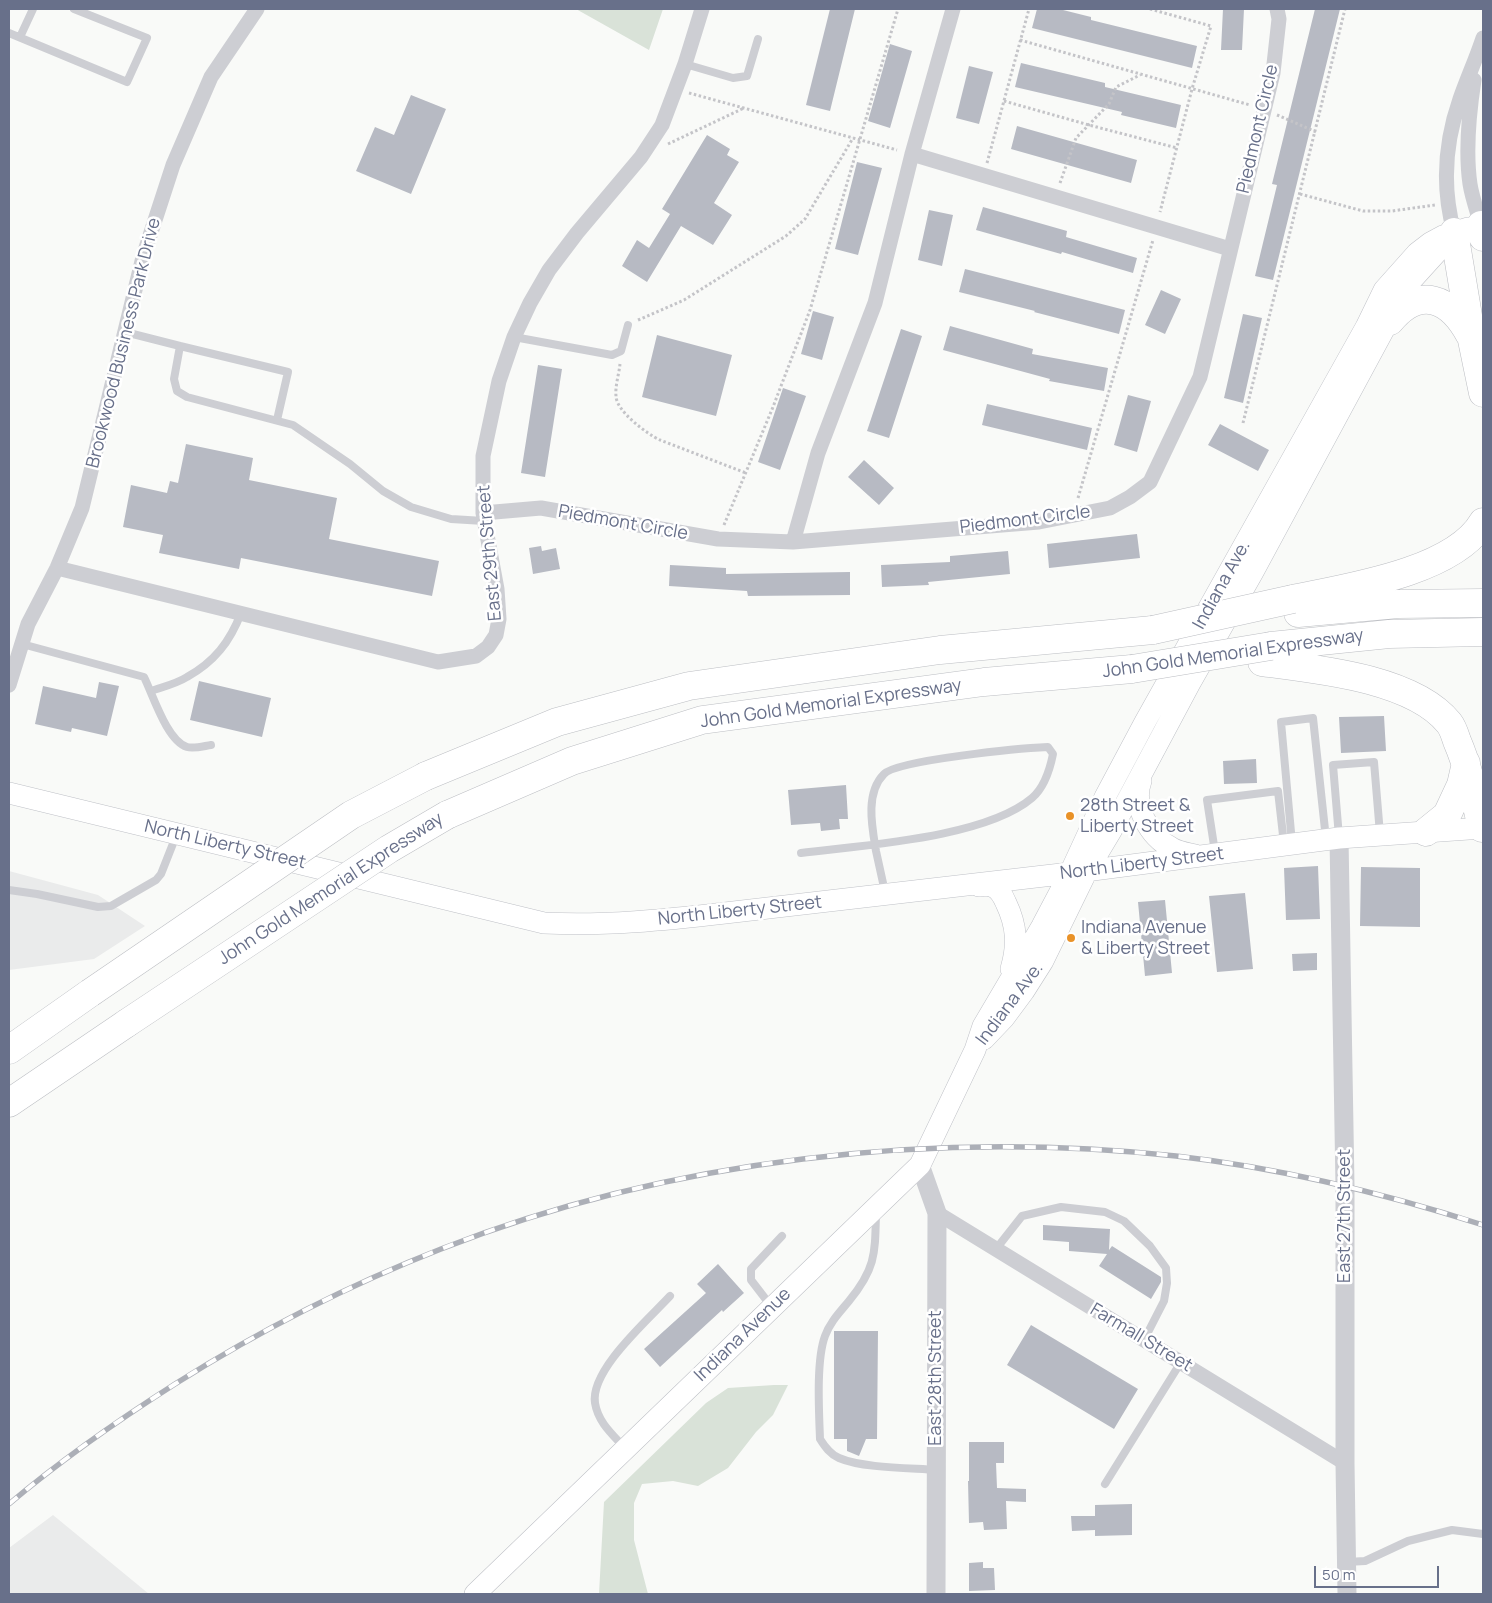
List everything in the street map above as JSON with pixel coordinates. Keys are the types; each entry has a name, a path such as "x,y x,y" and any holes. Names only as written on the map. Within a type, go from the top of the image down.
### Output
{"highway":[{"path":"1454,232 1483,393"},
{"path":"1390,321 1399,310 1416,301 1441,302 1458,316 1472,340"},
{"path":"1291,606 1381,580 1432,562 1452,551 1471,537 1483,522"},
{"name":"John Gold Memorial Expressway","path":"9,1050 90,992 351,815 426,776 557,722 689,686 940,650 1153,630 1291,606 1483,603"},
{"name":"John Gold Memorial Expressway","path":"9,1103 126,1022 389,849 447,815 572,761 702,720 984,682 1132,669 1266,654 1389,634 1483,632"},
{"path":"1266,654 1347,674 1406,693 1429,704 1450,724 1466,762 1483,828"},
{"path":"1426,832 1447,815 1461,785 1466,762"}],"main road":[{"name":"Indiana Ave.","path":"975,1050 990,1031 1004,1018 1043,961 1079,872 1093,822 1145,722 1356,344 1384,290 1417,253 1430,242 1454,232 1482,229"},
{"name":"Indiana Ave.","path":"975,1050 982,1026 1042,926 1079,872 1111,831 1410,283 1454,232"},
{"path":"1146,765 1138,790 1138,801 1148,826 1156,838 1170,848 1181,852 1209,855"},
{"name":"North Liberty Street","path":"9,793 544,923 585,925 670,919 961,886 1333,839 1483,828"},
{"path":"961,886 991,886 996,888 1000,891 1013,916 1016,945 1004,989"},
{"name":"Indiana Avenue","path":"474,1594 920,1165 975,1050"}],"street":[{"name":"Brookwood Business Park Drive","path":"9,685 28,624 57,568 82,508 143,257 173,165 211,77 255,9"},
{"name":"East 29th Street","path":"57,568 438,662 476,656 493,642 499,619 497,589 483,517 483,456 499,381 514,337 530,302 549,270 577,233 641,157 662,126 685,64 702,9"},
{"path":"793,542 818,453 875,303 912,154 953,9"},
{"name":"Piedmont Circle","path":"483,517 541,508 718,539 793,542 1039,522 1110,508 1130,497 1150,482 1200,377 1274,73 1279,19 1277,9"},
{"path":"1454,232 1448,203 1446,164 1452,123 1469,75 1482,47"},
{"path":"1482,47 1472,97 1469,164 1470,184 1482,229"},
{"path":"912,154 1230,249"},
{"name":"East 27th Street","path":"1333,839 1346,1186 1345,1463 1347,1594"},
{"name":"East 28th Street","path":"920,1165 937,1213 936,1594"},
{"name":"Farmall Street","path":"937,1213 1345,1463"}],"lane":[{"path":"20,37 32,9"},
{"path":"9,32 127,82 147,38 74,9"},
{"path":"685,64 733,78 747,76 758,39"},
{"path":"514,337 612,355 621,351 628,325"},
{"path":"125,332 288,372 277,420"},
{"path":"180,346 174,379 177,391 187,397 293,425 350,464 384,491 411,506 451,519 483,517"},
{"path":"151,691 187,678 217,654 233,633 240,613"},
{"path":"22,644 144,677 168,730 178,742 188,748 211,745"},
{"path":"1288,845 1281,722 1314,718 1333,839"},
{"path":"801,853 875,844 910,840 968,827 1005,814 1034,797 1049,773 1053,754 1048,747 904,765 885,772 875,786 872,822 875,844 886,894"},
{"path":"1333,839 1333,765 1374,762 1380,836"},
{"path":"1209,855 1207,800 1278,792 1288,845"},
{"path":"9,890 37,894 98,908 111,906 156,880 161,874 177,834"},
{"path":"876,1207 874,1256 869,1273 833,1319 825,1337 821,1362 820,1439 826,1450 838,1458 862,1464 936,1470"},
{"path":"996,1249 1022,1216 1061,1207 1105,1212 1124,1221 1150,1246 1166,1268 1167,1283 1164,1301 1144,1340"},
{"path":"772,1308 751,1280 751,1269 782,1236"},
{"path":"626,1449 602,1423 595,1405 595,1391 600,1377 617,1353 670,1296"},
{"path":"1106,1484 1181,1362"},
{"path":"1347,1562 1366,1561 1408,1541 1452,1530 1483,1534"}],"path":[{"path":"718,539 810,310 898,9"},
{"path":"984,175 1029,9"},
{"path":"1243,424 1345,9"},
{"path":"1020,40 1264,109 1316,132"},
{"path":"1056,197 1076,138 1109,104 1116,87 1141,74"},
{"path":"676,90 912,154"},
{"path":"1004,101 1089,126 1177,148"},
{"path":"641,157 744,108"},
{"path":"628,325 684,300 786,236 805,219 854,138"},
{"path":"1300,194 1363,210 1392,211 1448,203"},
{"path":"621,351 619,377 615,395 616,402 630,418 648,434 660,440 746,473"}],"shaded area":[{"path":"576,9 663,9 649,50"},
{"path":"9,871 98,895 145,926 94,959 9,970"},
{"path":"788,1385 773,1415 756,1432 728,1468 698,1486 673,1481 642,1484 634,1503 634,1540 648,1594 599,1594 604,1502 706,1403 728,1388"},
{"path":"53,1515 149,1594 9,1594 9,1548"}],"building":[{"path":"830,9 855,9 830,111 806,105"},
{"path":"1037,9 1059,9 1091,17 1091,20 1197,46 1192,68 1032,28"},
{"path":"1223,9 1244,9 1242,50 1221,50"},
{"path":"1315,9 1340,9 1273,280 1255,276 1277,185 1272,184"},
{"path":"890,44 912,51 890,128 868,121"},
{"path":"1021,63 1105,83 1105,87 1181,105 1176,128 1121,115 1122,112 1015,87"},
{"path":"969,66 993,72 979,124 956,118"},
{"path":"411,95 446,109 411,194 356,171 375,127 394,135"},
{"path":"1017,126 1137,160 1131,183 1011,149"},
{"path":"707,135 730,149 727,155 739,162 714,203 732,215 713,245 681,226 647,282 622,266 637,240 649,248 670,214 662,209"},
{"path":"857,162 882,168 858,255 835,249"},
{"path":"983,207 1067,231 1066,237 1137,258 1133,273 976,230"},
{"path":"929,210 953,215 942,266 918,260"},
{"path":"965,269 1125,310 1119,334 959,292"},
{"path":"1161,290 1181,299 1165,334 1145,325"},
{"path":"813,311 834,317 822,360 801,354"},
{"path":"1243,314 1262,318 1243,403 1224,398"},
{"path":"950,326 1033,349 1032,354 1108,368 1104,391 1049,381 1050,379 943,350"},
{"path":"901,329 922,336 889,438 867,431"},
{"path":"657,335 732,355 716,416 642,397"},
{"path":"538,365 562,369 545,477 521,473"},
{"path":"783,388 806,396 780,470 758,462"},
{"path":"1128,395 1151,401 1137,452 1114,445"},
{"path":"987,404 1092,428 1087,450 982,425"},
{"path":"1220,424 1269,450 1258,471 1208,445"},
{"path":"186,444 253,458 249,480 337,498 329,539 439,561 432,596 241,558 239,569 159,553 163,535 123,527 131,485 167,493 170,481 178,483"},
{"path":"864,460 894,488 879,505 848,477"},
{"path":"1137,534 1140,558 1049,568 1047,544"},
{"path":"541,546 542,551 556,548 560,569 533,574 529,548"},
{"path":"1008,551 1010,574 928,582 929,585 882,587 881,565 950,562 950,556"},
{"path":"670,565 726,568 726,574 850,572 850,595 748,596 747,591 669,586"},
{"path":"199,681 271,698 262,737 190,720"},
{"path":"99,682 119,686 107,736 72,728 71,732 35,724 43,686 96,698"},
{"path":"1384,716 1386,751 1341,753 1339,717"},
{"path":"1256,759 1257,783 1224,784 1223,761"},
{"path":"846,785 848,819 839,819 840,829 821,831 820,823 791,825 788,790"},
{"path":"1318,866 1320,919 1286,920 1284,868"},
{"path":"1361,867 1420,868 1420,927 1360,926"},
{"path":"1245,893 1253,969 1217,972 1209,896"},
{"path":"1165,900 1172,973 1145,976 1138,902"},
{"path":"1317,953 1317,970 1293,971 1292,954"},
{"path":"1043,1225 1110,1229 1109,1250 1112,1246 1161,1277 1161,1282 1151,1299 1099,1266 1107,1254 1069,1251 1069,1242 1043,1240"},
{"path":"718,1264 744,1293 723,1312 722,1310 660,1367 644,1349 706,1293 697,1284"},
{"path":"1031,1325 1138,1389 1114,1429 1007,1365"},
{"path":"834,1331 878,1331 877,1439 866,1439 859,1456 847,1451 847,1439 834,1439"},
{"path":"969,1442 1004,1442 1004,1463 996,1463 997,1488 1026,1489 1026,1502 1006,1501 1007,1529 984,1530 983,1522 969,1523"},
{"path":"1132,1504 1132,1535 1095,1536 1095,1530 1072,1531 1071,1516 1095,1516 1095,1505"},
{"path":"983,1562 983,1568 994,1568 995,1590 969,1591 969,1563"}],"railway":[{"path":"9,1504 90,1441 207,1364 272,1327 372,1278 441,1249 528,1218 618,1193 710,1173 803,1159 897,1150 990,1147 1084,1149 1176,1156 1254,1167 1370,1192 1483,1225"}],"place":[{"name":"28th Street & Liberty Street","path":"1070,816"},
{"name":"Indiana Avenue & Liberty Street","path":"1071,938"}]}
